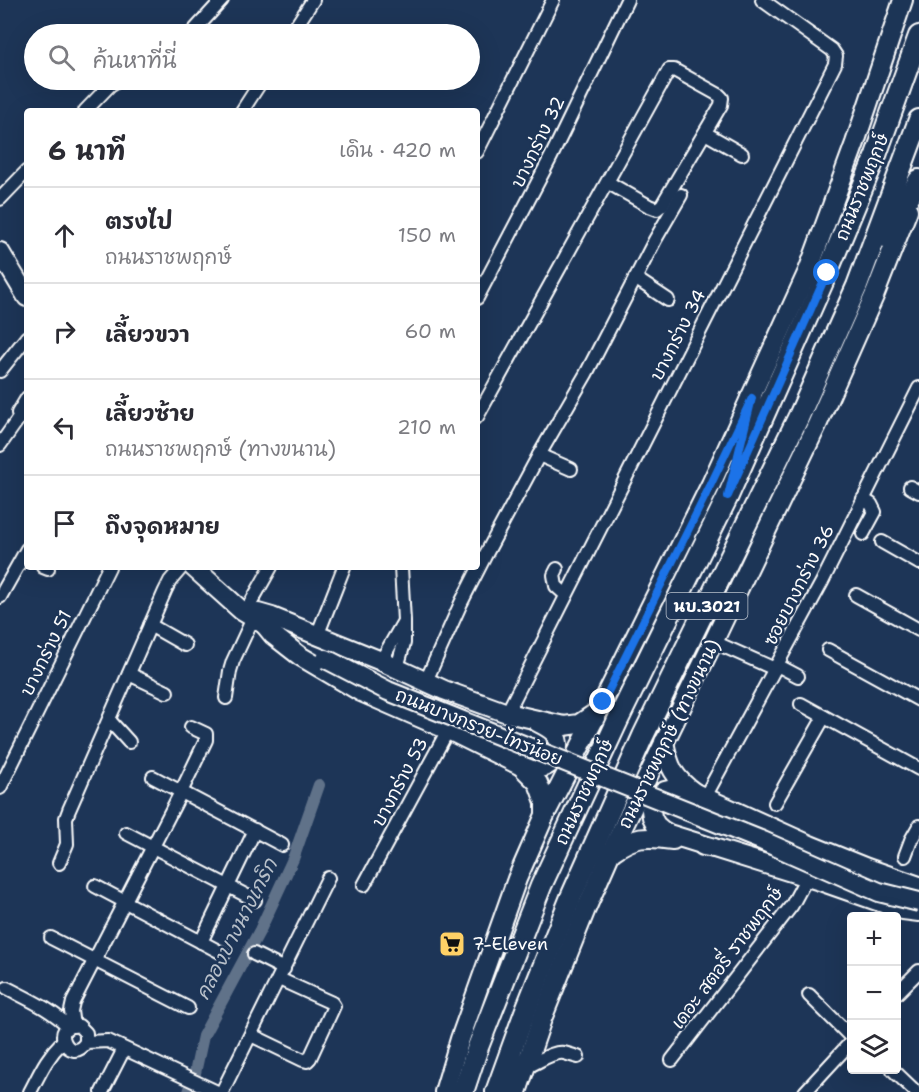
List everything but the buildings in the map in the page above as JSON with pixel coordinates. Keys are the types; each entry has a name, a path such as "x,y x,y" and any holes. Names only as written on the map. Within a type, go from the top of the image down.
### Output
{"main road":[{"name":"นบ.3021","path":"444,1092 460,1039 513,889 545,815 711,484 808,272 855,143 903,0"},
{"name":"ถนนราชพฤกษ์","path":"463,1092 478,1047 541,886 618,720 728,496 827,273 876,155 919,36"},
{"name":"ถนนราชพฤกษ์","path":"496,1092 571,897 644,736 799,416 857,286 919,120"},
{"path":"857,286 919,182"},
{"name":"ถนนราชพฤกษ์ (ทางขนาน)","path":"517,1092 586,909 611,852 817,425 875,294 919,182"},
{"path":"0,252 24,292"},
{"path":"728,496 752,398"},
{"name":"ถนนบางกรวย-ไทรน้อย","path":"196,570 233,604 388,691 720,824 879,892 919,902"},
{"name":"ถนนบางกรวย-ไทรน้อย","path":"210,570 256,615"},
{"path":"256,615 272,616 389,664 444,690 507,713 564,726 579,724 599,710"},
{"path":"256,615 273,635 300,656 361,692 498,753 521,766 538,783 545,802 545,815"},
{"name":"ถนนบางกรวย-ไทรน้อย","path":"327,656 390,685 637,783 881,886 919,896"},
{"path":"521,766 534,769 549,765 556,755 558,746 556,736 551,730 530,719"},
{"path":"664,742 669,764 685,786 700,795 810,845 919,886"},
{"path":"700,795 673,789 656,797 651,810 656,825 669,834 903,910 919,912"},
{"path":"611,852 627,841 650,836 714,848"},
{"path":"511,1092 525,1012"},
{"path":"454,1092 478,1047"}],"street":[{"path":"199,24 222,0"},
{"path":"297,24 313,0"},
{"path":"480,146 553,0"},
{"name":"บางกร่าง 32","path":"480,292 551,157 627,0"},
{"name":"บางกร่าง 34","path":"507,713 836,64 836,56 832,50 762,0"},
{"path":"480,412 607,182 669,70 674,70 722,98 721,105 662,206 657,208 649,206 607,182"},
{"path":"88,108 105,90"},
{"path":"244,108 256,90"},
{"path":"705,133 742,154"},
{"path":"0,199 24,174"},
{"path":"480,567 681,195"},
{"path":"636,278 668,300"},
{"path":"0,371 24,341"},
{"name":"ซอยบางกร่าง 36","path":"700,795 776,667 919,388"},
{"path":"0,445 23,417 18,413 24,403"},
{"path":"539,456 571,469"},
{"path":"863,499 871,504 875,512 863,534"},
{"path":"882,543 919,563"},
{"path":"0,597 24,558"},
{"path":"557,569 554,575 556,586 566,595"},
{"name":"บางกร่าง 51","path":"0,788 108,570"},
{"path":"59,863 67,844 66,818 69,810 165,591 180,570"},
{"path":"226,698 230,671 256,615 270,570"},
{"path":"317,636 343,570"},
{"path":"389,664 404,621 401,570"},
{"path":"426,681 479,570"},
{"path":"856,595 919,630"},
{"path":"150,626 185,645"},
{"path":"714,642 798,676"},
{"path":"828,650 919,700"},
{"path":"129,675 166,692"},
{"path":"801,704 919,770"},
{"path":"775,804 824,717"},
{"path":"109,720 129,742"},
{"path":"30,1092 45,1061 63,1041 64,1033 71,1026 73,1002 207,737 206,734 191,727"},
{"name":"บางกร่าง 53","path":"364,885 448,730"},
{"path":"153,777 282,844"},
{"path":"904,856 915,843 919,826"},
{"path":"201,942 255,830"},
{"path":"126,833 255,900"},
{"name":"เดอะ สตอรี่ ราชพฤกษ์","path":"672,1060 792,904 807,877"},
{"path":"222,1092 328,878"},
{"path":"95,886 224,954"},
{"path":"51,938 188,1008"},
{"path":"250,1035 307,1061 334,1006 281,974 254,954"},
{"path":"901,990 919,971"},
{"path":"7,988 51,1011 71,1026 79,1026 87,1035 86,1042 75,1050 69,1048 63,1041"},
{"path":"809,995 847,1035"},
{"path":"86,1042 108,1041 218,1092"},
{"path":"805,1092 847,1046"},
{"path":"102,1092 124,1049"},
{"path":"526,1067 554,1053 578,1057"},
{"path":"897,1074 916,1092"}],"waterway":[{"name":"คลองบางนางเกริก","path":"189,1092 203,1036 260,930 293,859 319,785"}],"place":[{"name":"7-Eleven","path":"452,944"}],"route":[{"path":"603,702 752,398 728,496 827,273"}]}
